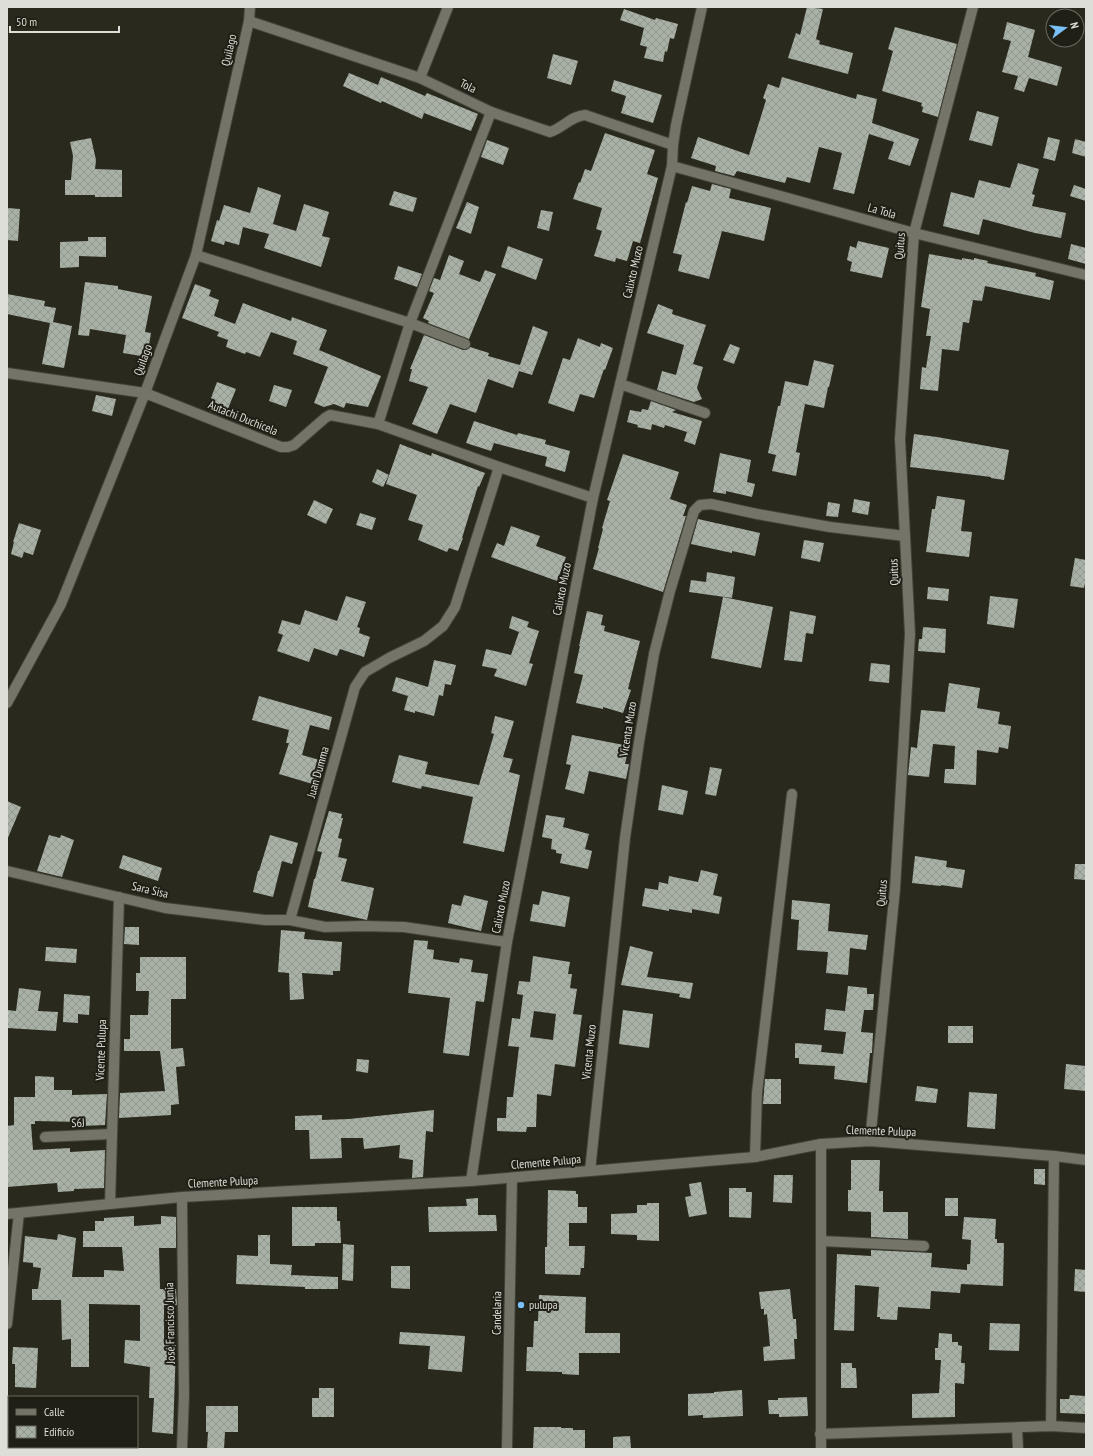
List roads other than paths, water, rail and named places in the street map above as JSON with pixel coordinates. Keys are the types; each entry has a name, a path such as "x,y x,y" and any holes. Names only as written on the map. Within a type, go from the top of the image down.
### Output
{"street":[{"name":"Quilago","path":"7,703 61,604 145,393 196,255 249,21 250,7"},
{"path":"420,78 448,7"},
{"name":"Calixto Muzo","path":"471,1181 507,942 593,498 672,166 672,145 702,7"},
{"name":"Quitus","path":"870,1141 895,889 910,634 900,439 914,233 973,7"},
{"name":"Tola","path":"249,21 420,78 491,112 550,132 558,130 577,116 585,115 672,145"},
{"path":"378,424 410,322 491,112"},
{"name":"La Tola","path":"672,166 914,233 1086,276"},
{"path":"196,255 410,322 465,344"},
{"name":"Autachi Duchicela","path":"7,373 145,393 281,447 294,445 330,415 378,424 499,467 593,498"},
{"path":"620,384 705,413"},
{"name":"Juan Dumma","path":"290,920 355,687 365,672 389,658 424,641 443,626 455,607 499,467"},
{"name":"Vicenta Muzo","path":"590,1171 625,838 639,742 654,654 670,591 694,511 700,505 711,504 822,526 905,536"},
{"path":"755,1157 757,1092 792,794"},
{"name":"Sara Sisa","path":"7,871 165,908 265,920 290,920"},
{"name":"Vicente Pulupa","path":"110,1204 119,897"},
{"path":"290,920 325,927 404,927 507,942"},
{"name":"S6J","path":"46,1137 111,1134"},
{"name":"Clemente Pulupa","path":"7,1214 182,1197 512,1178 755,1157 821,1144 870,1141 1086,1160"},
{"path":"820,1449 821,1144"},
{"path":"1051,1426 1054,1156"},
{"name":"Candelaria","path":"507,1449 512,1178"},
{"name":"José Francisco Junia","path":"182,1197 184,1395 182,1449"},
{"path":"7,1324 19,1213"},
{"path":"821,1241 924,1246"},
{"path":"820,1434 1051,1426 1086,1428"},
{"path":"1017,1428 1018,1449"}],"place":[{"name":"pulupa","path":"521,1305"}]}
